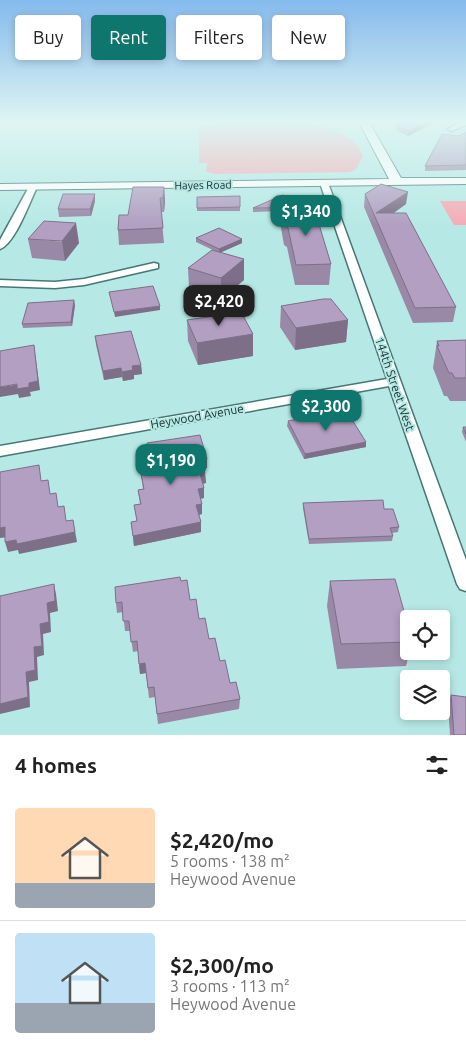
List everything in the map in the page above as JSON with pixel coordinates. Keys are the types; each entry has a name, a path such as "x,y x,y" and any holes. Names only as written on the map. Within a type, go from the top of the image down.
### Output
{"street":[{"path":"383,156 397,182"},
{"name":"Hayes Road","path":"0,187 466,181"},
{"name":"144th Street West","path":"324,183 466,584"},
{"path":"0,246 8,237 34,187"},
{"path":"0,284 54,285 84,282 154,266"},
{"name":"Heywood Avenue","path":"0,451 395,381"}],"shaded area":[{"path":"199,156 363,157 356,169 350,172 214,174 206,171 207,163 199,163"},
{"path":"440,201 466,201 466,225 454,225"}],"building":[{"path":"430,156 466,156 466,165 425,166"},
{"path":"381,184 408,192 376,213 406,213 456,307 415,308 365,194"},
{"path":"133,187 164,187 163,198 160,198 163,228 118,230 119,215 128,215"},
{"path":"63,194 95,194 90,209 58,209"},
{"path":"283,195 314,206 314,207 253,208"},
{"path":"240,196 240,207 197,208 197,197"},
{"path":"281,209 312,209 315,211 331,264 296,265 288,228 285,226"},
{"path":"44,221 76,223 62,241 28,239"},
{"path":"219,228 242,239 219,249 196,238"},
{"path":"212,250 244,259 221,278 188,268"},
{"path":"153,286 160,306 114,312 109,292"},
{"path":"331,299 348,320 296,328 281,306"},
{"path":"74,300 71,322 22,324 28,303"},
{"path":"241,312 253,334 197,343 187,320"},
{"path":"131,331 141,365 132,366 133,370 122,372 121,368 103,371 95,336"},
{"path":"466,340 466,378 455,378 452,373 449,373 437,346 439,346 437,341"},
{"path":"34,345 38,381 29,383 29,387 17,389 17,384 0,387 0,351"},
{"path":"346,410 366,442 305,454 288,421"},
{"path":"200,435 207,459 201,459 205,473 200,474 204,488 198,489 202,504 196,505 201,522 133,536 131,522 137,521 134,505 141,504 138,490 144,489 141,474 147,474 144,460 150,459 147,443"},
{"path":"39,465 41,481 48,480 50,494 56,493 58,507 64,506 66,521 73,520 75,532 17,544 16,540 5,542 5,527 0,528 0,472"},
{"path":"383,500 384,509 393,509 399,527 390,528 393,536 309,539 303,503"},
{"path":"180,577 181,581 187,580 190,600 196,599 199,619 205,618 209,639 215,638 220,661 225,660 230,683 236,682 240,699 157,714 154,687 148,688 145,663 139,664 137,641 131,642 129,621 123,621 122,602 116,603 115,587"},
{"path":"395,579 404,610 400,610 400,642 341,644 330,581"},
{"path":"54,584 55,601 47,603 49,622 40,624 42,646 34,647 35,670 26,672 28,697 0,704 0,596"},
{"path":"451,695 466,697 466,735 454,735"}]}
